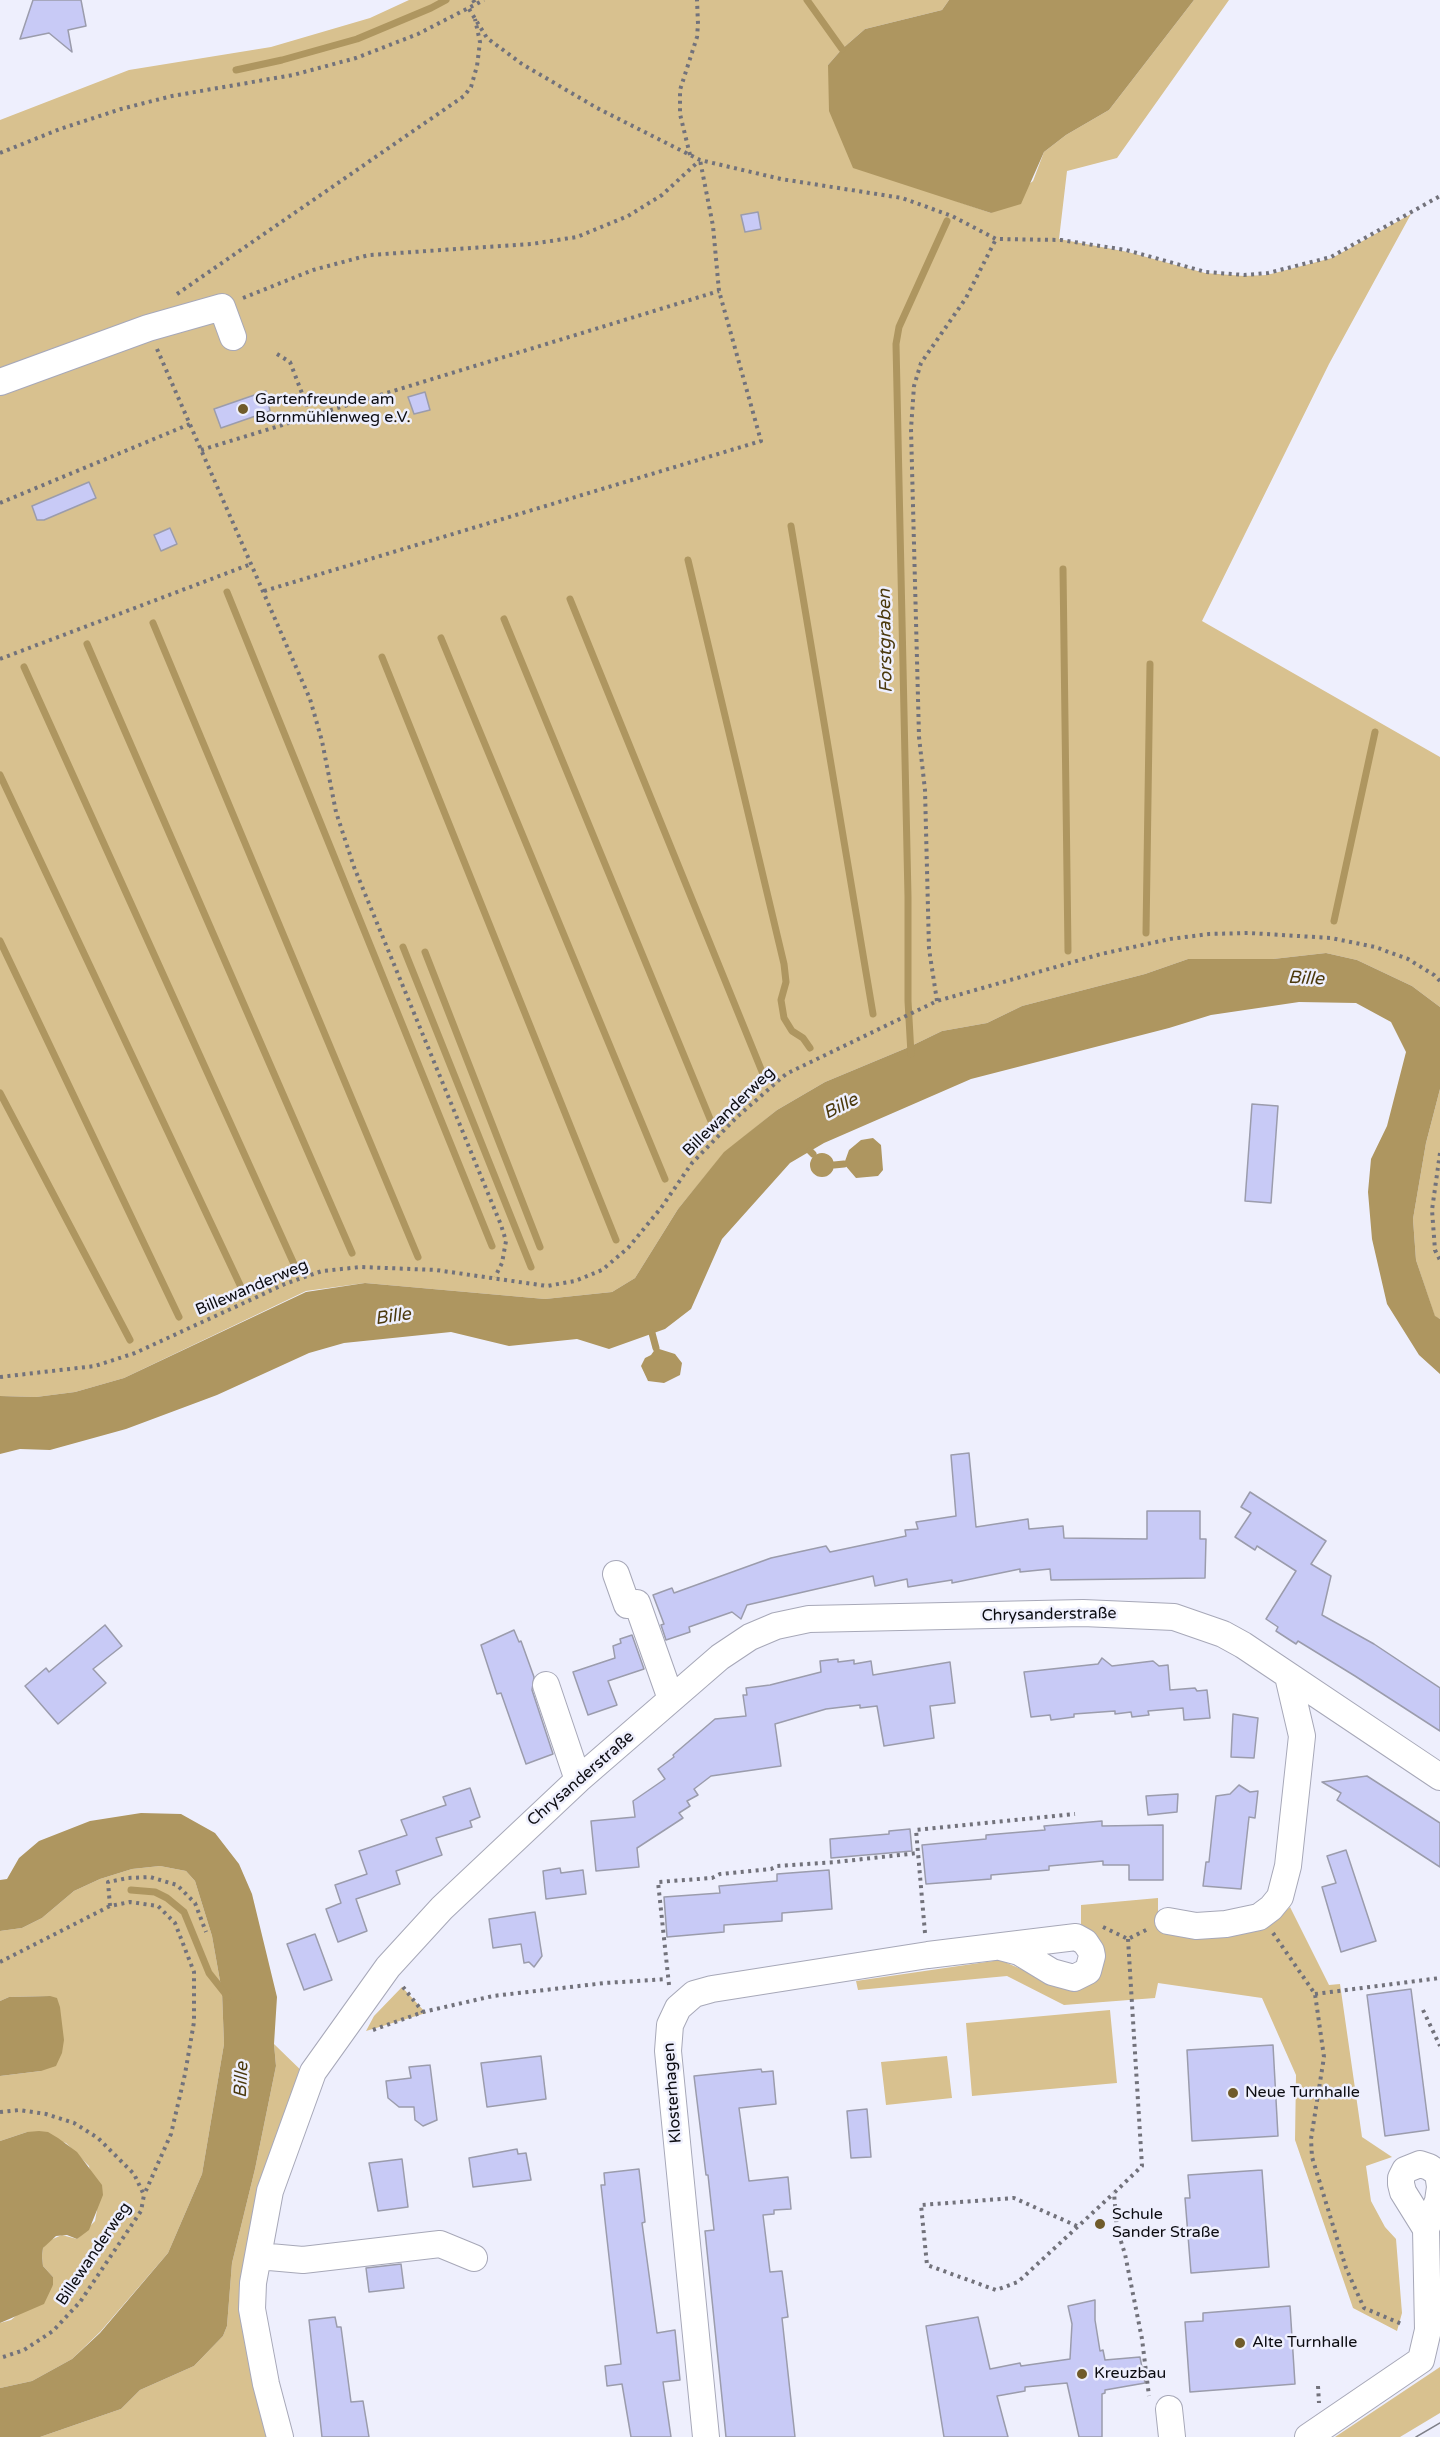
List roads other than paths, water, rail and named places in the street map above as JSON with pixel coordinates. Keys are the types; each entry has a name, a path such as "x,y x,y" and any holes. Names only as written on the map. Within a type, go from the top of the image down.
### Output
{"street":[{"path":"0,382 148,328 222,307 233,338"},
{"path":"616,1574 627,1605 637,1604 671,1699"},
{"name":"Chrysanderstraße","path":"280,2437 266,2384 252,2309 253,2283 270,2191 313,2072 388,1967 450,1901 578,1780 720,1657 750,1637 776,1626 809,1619 1083,1613 1174,1617 1223,1634 1440,1777"},
{"path":"1168,1921 1196,1926 1226,1924 1259,1917 1280,1897 1288,1866 1302,1736 1288,1676"},
{"path":"546,1685 578,1780"},
{"name":"Klosterhagen","path":"706,2437 668,2051 670,2025 678,2008 694,1994 712,1989 928,1955 1000,1947"},
{"path":"1308,2437 1421,2360 1428,2330 1426,2229"},
{"path":"258,2256 303,2260 440,2244 474,2258"},
{"path":"1159,2405 1172,2437"}],"water":[{"path":"949,0 1194,0 1109,110 1066,135 1044,152 1021,204 991,213 853,168 829,111 828,65 842,49 865,29 942,10"},
{"name":"Bille","path":"1326,953 1357,960 1412,986 1440,1007 1440,1089 1426,1143 1413,1219 1416,1260 1435,1316 1440,1319 1440,1374 1419,1355 1387,1304 1372,1239 1368,1192 1371,1159 1387,1126 1406,1052 1391,1022 1356,1003 1299,1002 1211,1015 971,1079 824,1143 790,1163 722,1239 691,1309 665,1329 609,1349 577,1339 509,1346 451,1332 344,1343 309,1353 217,1395 126,1429 50,1450 20,1449 0,1454 0,1396 36,1397 75,1392 124,1378 306,1292 365,1283 545,1299 612,1292 635,1278 678,1209 724,1152 777,1110 825,1082 942,1031 987,1023 1022,1006 1145,974 1188,959 1273,959"},
{"path":"873,1138 881,1145 883,1170 878,1176 856,1178 844,1164 849,1150 861,1140"},
{"path":"817,1153 827,1153 834,1160 834,1170 827,1177 817,1177 810,1170 810,1160"},
{"path":"656,1348 675,1354 682,1363 680,1375 664,1383 648,1381 641,1366 645,1358 651,1355"},
{"name":"Bille","path":"141,1813 181,1814 215,1833 239,1864 252,1894 277,1997 274,2044 276,2066 255,2169 232,2263 227,2326 223,2336 194,2366 140,2390 121,2409 40,2437 0,2437 0,2388 32,2381 72,2359 100,2333 168,2253 202,2174 224,2044 222,1992 212,1936 195,1881 186,1871 160,1866 132,1869 100,1879 74,1891 42,1918 22,1928 0,1931 0,1880 7,1879 19,1858 39,1841 90,1821"},
{"path":"50,1996 57,1998 60,2007 64,2040 62,2053 56,2066 41,2071 0,2076 0,2001 9,1997"},
{"path":"27,2132 48,2132 77,2152 102,2185 103,2195 89,2230 77,2239 67,2235 56,2236 43,2248 43,2266 53,2277 53,2285 44,2304 0,2323 0,2141"}],"waterway":[{"path":"236,70 357,39 446,0"},
{"path":"807,0 842,49"},
{"name":"Forstgraben","path":"911,1054 908,1001 908,897 896,344 899,327 947,221"},
{"path":"791,526 873,1014"},
{"path":"688,560 784,964 786,982 781,1000 784,1018 792,1031 803,1038 810,1048"},
{"path":"1063,569 1068,951"},
{"path":"227,592 492,1246"},
{"path":"570,599 763,1074"},
{"path":"504,619 713,1126"},
{"path":"153,623 418,1257"},
{"path":"441,638 665,1179"},
{"path":"87,644 352,1253"},
{"path":"382,657 616,1240"},
{"path":"1146,933 1150,664"},
{"path":"24,667 294,1264"},
{"path":"1334,921 1375,732"},
{"path":"0,775 241,1287"},
{"path":"0,941 179,1317"},
{"path":"403,947 531,1267"},
{"path":"425,952 540,1247"},
{"path":"0,1093 130,1340"},
{"path":"810,1151 813,1154"},
{"path":"834,1165 844,1164"},
{"path":"652,1333 656,1348"},
{"path":"131,1890 155,1892 167,1898 184,1912 209,1973 228,1997"}],"tram line":[{"path":"1416,2437 1440,2423"}],"place":[{"name":"Gartenfreunde am Bornmühlenweg e.V.","path":"243,409"},
{"name":"Neue Turnhalle","path":"1233,2093"},
{"name":"Schule Sander Straße","path":"1100,2224"},
{"name":"Alte Turnhalle","path":"1240,2343"},
{"name":"Kreuzbau","path":"1082,2374"}]}
